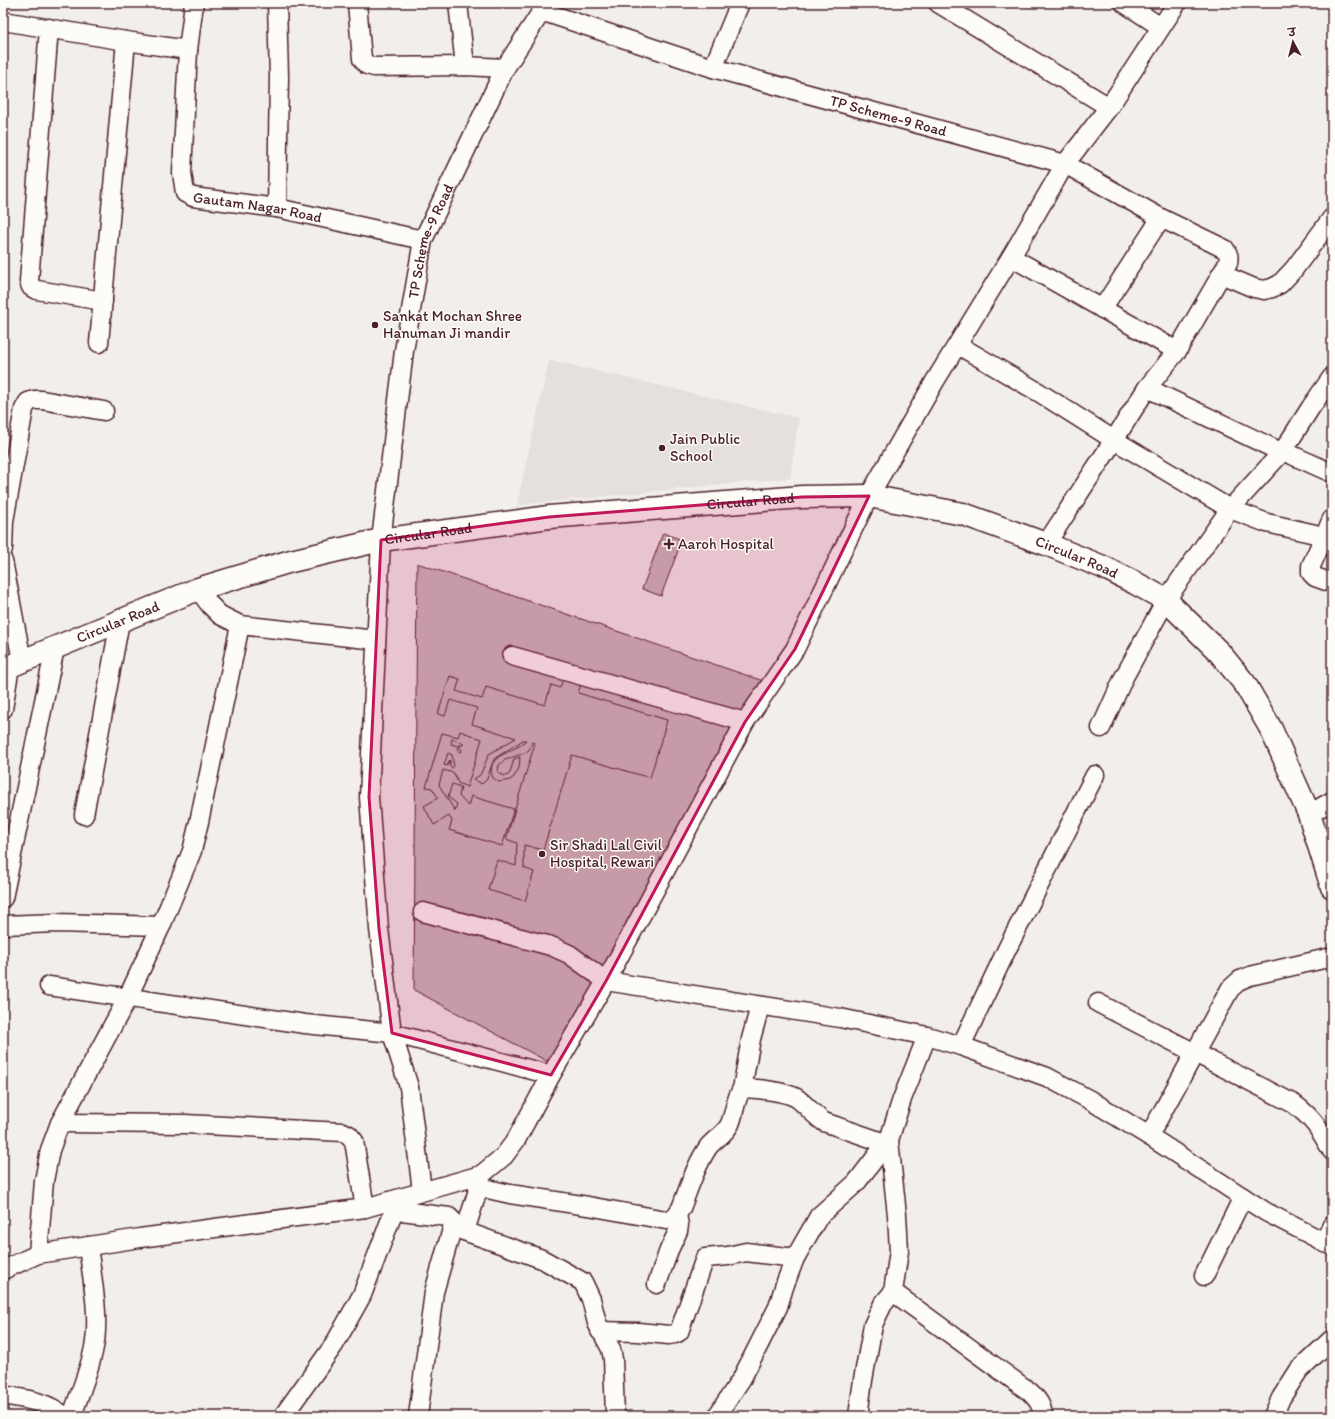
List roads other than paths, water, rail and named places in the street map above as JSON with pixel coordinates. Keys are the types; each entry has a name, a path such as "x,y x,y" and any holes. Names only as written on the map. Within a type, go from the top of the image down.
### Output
{"main road":[{"name":"Circular Road","path":"12,665 198,589 291,561 381,540 548,517 802,497 869,496 963,514 1046,544 1103,567 1166,600 1219,652 1245,684 1272,729 1309,814 1332,886"}],"street":[{"name":"Gautam Nagar Road","path":"194,3 188,50 182,173 185,194 193,198 277,208 423,240"},
{"path":"277,3 279,77 277,208"},
{"path":"357,3 362,59 367,65 374,67 464,66 505,68"},
{"path":"458,3 464,66"},
{"path":"713,68 740,3"},
{"path":"938,3 1108,107"},
{"path":"1124,3 1161,27"},
{"path":"418,1416 434,1292 480,1181 504,1156 516,1140 551,1075 606,981 745,722 795,649 869,496 1011,257 1064,164 1108,107 1177,3"},
{"name":"TP Scheme-9 Road","path":"422,1191 409,1087 392,1033 379,929 369,796 381,540 404,351 423,240 505,68 544,7 713,68 1064,164 1161,218 1225,249 1229,256 1228,263 1221,274"},
{"path":"3,21 188,50"},
{"path":"49,28 29,281 31,286 37,290 103,301"},
{"path":"99,343 126,41"},
{"path":"1102,309 1161,218"},
{"path":"1046,544 1147,388 1177,351 1221,274 1254,288 1264,290 1280,284 1294,269 1332,218"},
{"path":"1011,257 1177,351"},
{"path":"958,345 1040,392 1114,440 1230,509 1267,523 1324,536"},
{"path":"1101,728 1124,677 1166,600 1230,509 1282,452 1311,406 1332,377"},
{"path":"1147,388 1282,452 1332,473"},
{"path":"3,549 4,522 24,409 28,402 42,400 104,411"},
{"path":"1332,519 1311,566 1311,572 1315,577 1332,583"},
{"path":"3,562 12,665 3,710"},
{"path":"198,589 220,615 240,625 376,640"},
{"path":"84,815 120,621"},
{"path":"38,1254 44,1181 50,1150 60,1123 128,999 161,926 192,851 240,625"},
{"path":"3,898 55,648"},
{"path":"512,656 745,722"},
{"path":"961,1046 1007,949 1095,775"},
{"path":"1309,814 1332,801"},
{"path":"423,912 551,946 568,954 606,981 840,1018 927,1036 961,1046 1047,1078 1090,1100 1149,1136 1266,1212 1328,1245 1332,1225"},
{"path":"3,925 57,923 161,926"},
{"path":"1149,1136 1230,989 1240,980 1250,976 1332,957"},
{"path":"49,986 128,999 305,1024 392,1033 551,1075"},
{"path":"1098,1003 1294,1104 1307,1113 1316,1124 1332,1151"},
{"path":"283,1416 334,1345 362,1295 396,1205 422,1191 480,1181 510,1194 666,1220 677,1215 702,1158 710,1145 725,1132 730,1123 738,1095 742,1089 750,1039 760,1006"},
{"path":"717,1416 742,1378 778,1307 795,1258 819,1216 856,1183 887,1141 927,1036"},
{"path":"742,1089 750,1087 788,1094 797,1098 824,1122 887,1141"},
{"path":"60,1123 185,1124 343,1132 349,1134 354,1141 365,1208"},
{"path":"858,1416 873,1325 883,1304 893,1292 899,1251 897,1215 887,1141"},
{"path":"1204,1276 1243,1197"},
{"path":"3,1270 38,1254 365,1208 396,1205 449,1217 459,1229 542,1259 582,1282 591,1298 600,1331 611,1349 613,1359 615,1416"},
{"path":"657,1284 669,1250 678,1231 679,1225 677,1215"},
{"path":"72,1416 93,1352 95,1338 95,1302 88,1246"},
{"path":"600,1331 638,1332 669,1335 679,1332 705,1258 728,1256 746,1252 795,1258"},
{"path":"893,1292 1030,1392 1038,1400 1043,1409 1044,1416"},
{"path":"1272,1416 1281,1398 1299,1370 1332,1339"},
{"path":"3,1395 43,1403 55,1408 64,1416"}],"place":[{"name":"Sankat Mochan Shree Hanuman Ji mandir","path":"375,325"},
{"name":"Jain Public School","path":"662,448"},
{"name":"Aaroh Hospital","path":"669,544"},
{"name":"Sir Shadi Lal Civil Hospital, Rewari","path":"542,854"}]}
